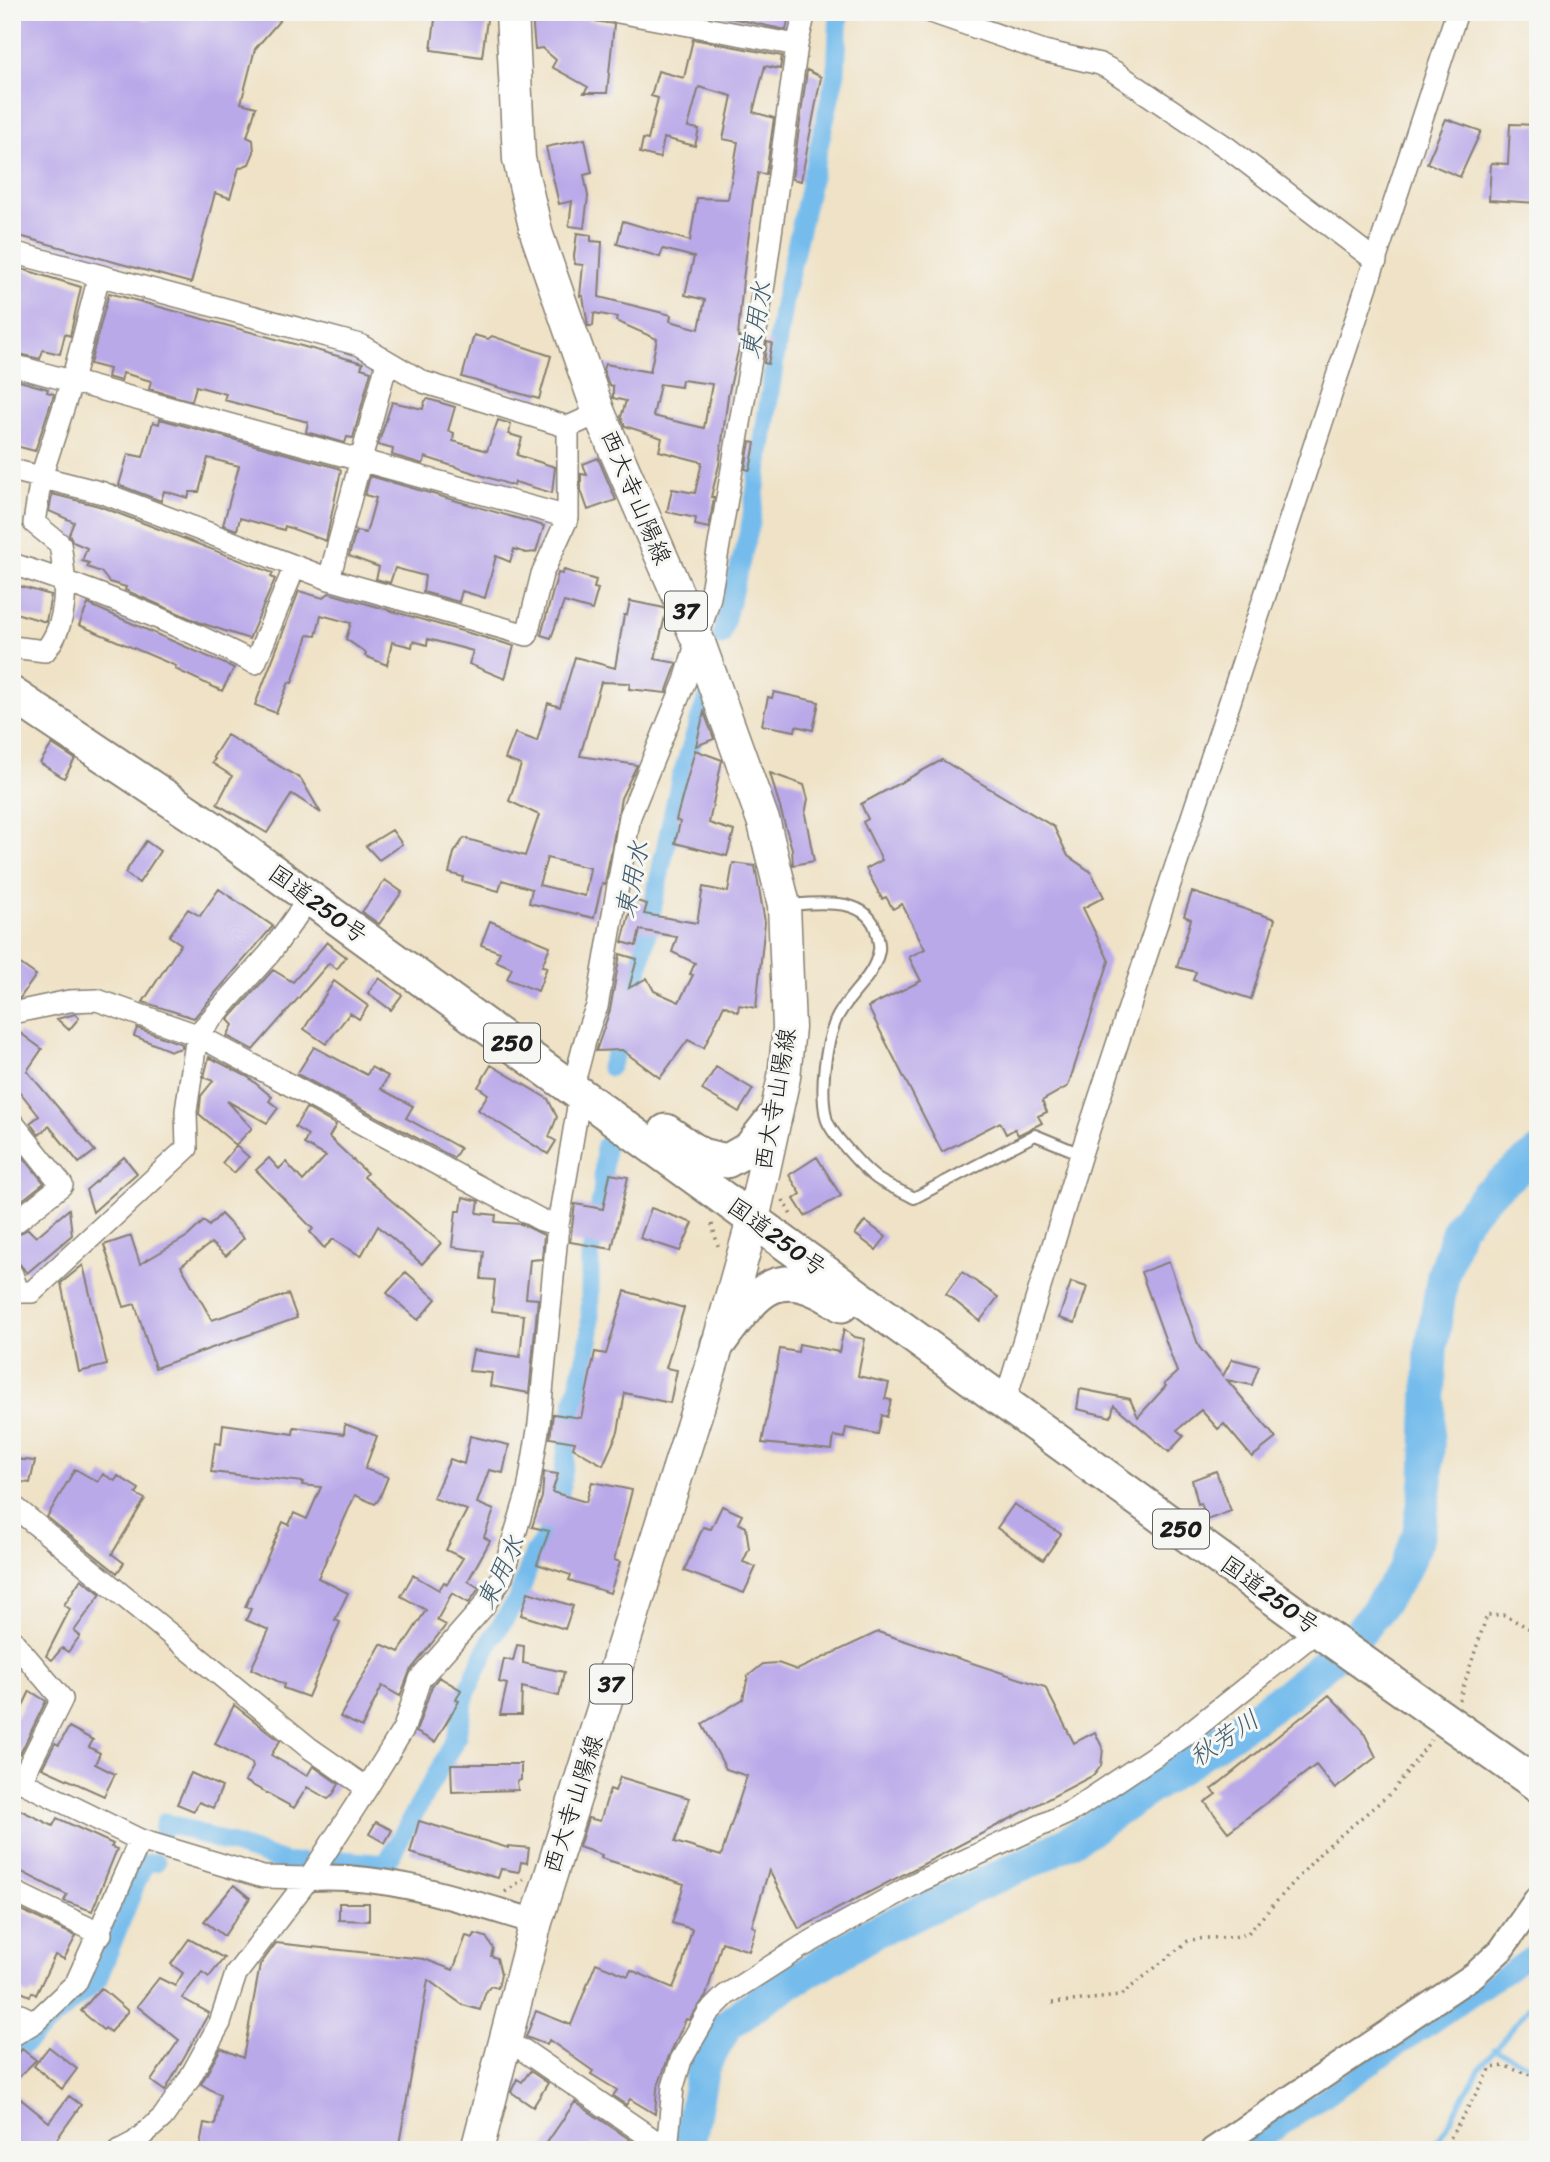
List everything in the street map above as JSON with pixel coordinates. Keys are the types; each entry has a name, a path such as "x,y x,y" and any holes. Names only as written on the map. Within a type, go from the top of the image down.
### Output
{"highway":[{"name":"国道250号","path":"12,694 310,897 1322,1633 1538,1785"},
{"path":"580,1094 621,1100 701,1155 727,1161 750,1148 775,1116"},
{"name":"250","path":"718,1344 757,1293 778,1284 795,1284 826,1294 904,1348 955,1365"}],"main road":[{"name":"西大寺山陽線","path":"477,2150 536,1922 718,1344 753,1220 775,1116 789,1028 784,905 764,823 699,643 600,413 537,235 519,159 512,12"}],"street":[{"path":"618,12 797,45"},
{"path":"120,2150 135,2142 163,2117 175,2099 220,2023 236,1974 309,1878 404,1728 420,1679 483,1607 502,1577 528,1491 539,1424 558,1225 580,1094 586,1029 597,1007 630,816 699,643 710,597 764,284 797,45 805,12"},
{"path":"931,12 1044,51 1100,64 1115,72 1229,149 1376,261"},
{"path":"1005,1401 1081,1154 1457,12"},
{"path":"12,252 360,345 423,382 568,427 600,413"},
{"path":"12,647 45,651 58,635 66,581 60,544 34,523 41,477 72,381 99,276"},
{"path":"329,579 387,362"},
{"path":"12,365 568,517"},
{"path":"12,470 103,493 329,579 527,635 542,574 568,517 568,427"},
{"path":"12,564 66,581 196,634 255,663 295,566"},
{"path":"12,1273 18,1292 32,1292 187,1148 186,1111 197,1035 270,953 310,897"},
{"path":"12,1013 69,1001 97,1000 197,1035 541,1220 558,1225"},
{"path":"12,1122 62,1185 12,1225"},
{"path":"12,1505 308,1747 368,1788"},
{"path":"504,2043 523,2050 667,2149 673,2087 681,2060 708,2013 726,1996 801,1947 920,1881 1072,1811 1189,1733 1322,1633"},
{"path":"12,1640 62,1699 17,1779 140,1840 263,1877 342,1876 405,1886 536,1922"},
{"path":"12,2036 35,2022 76,1983 101,1934 140,1840"},
{"path":"12,1891 101,1934"},
{"path":"1213,2150 1474,1975 1501,1950 1538,1897"},
{"path":"12,2011 35,2022"}],"lane":[{"path":"784,905 818,903 854,906 866,913 874,923 879,948 869,978 850,996 835,1023 825,1066 826,1119 841,1142 876,1178 915,1198 1035,1135 1081,1154"}],"path":[{"path":"711,1220 719,1238 718,1249"},
{"path":"1052,2003 1120,1996 1188,1941 1222,1936 1234,1938 1248,1933 1323,1850 1392,1792 1462,1694 1487,1615 1504,1615 1538,1633"},
{"path":"503,1893 528,1875"},
{"path":"1443,2150 1491,2068 1505,2066 1538,2078"}],"building":[{"path":"12,12 117,12 147,20 174,14 287,12 255,49 241,103 256,107 247,137 253,140 254,152 249,164 239,168 230,198 215,193 191,283 12,234"},
{"path":"436,12 488,12 482,57 431,50"},
{"path":"704,12 790,12 786,30"},
{"path":"550,14 614,24 607,93 584,93 588,87 552,67 556,60 542,48 535,49 532,16"},
{"path":"693,39 782,56 780,69 765,66 753,112 774,118 766,174 758,173 753,201 738,337 741,338 728,396 719,465 711,497 714,497 709,528 695,525 696,518 667,512 672,489 695,493 702,462 659,451 662,438 625,426 621,417 626,401 613,398 613,386 609,385 603,369 605,364 650,372 657,339 616,321 617,317 594,313 593,326 588,326 583,296 580,296 583,265 575,264 574,256 577,233 591,235 591,241 602,242 599,297 671,315 670,321 699,329 705,300 685,295 694,257 663,249 660,257 617,244 623,221 690,241 697,198 728,199 738,142 723,139 732,96 699,87 688,127 699,129 695,146 664,138 660,158 640,153 643,139 648,140 658,98 651,96 658,71 684,78","holes":["682,380 712,384 704,428 653,416 660,384 681,387"]},
{"path":"807,70 821,77 801,181 792,179"},
{"path":"1446,119 1481,131 1460,177 1427,163"},
{"path":"1510,124 1538,125 1538,203 1489,200 1491,163 1508,164"},
{"path":"585,139 592,173 584,175 588,196 584,228 569,226 572,201 559,204 546,147"},
{"path":"12,266 81,287 70,336 65,334 60,354 43,350 40,359 12,352"},
{"path":"109,293 363,363 361,368 371,371 353,438 347,437 345,443 306,432 308,422 224,400 226,394 196,386 192,401 149,389 151,381 123,373 121,381 107,377 109,369 90,364"},
{"path":"474,335 488,339 492,336 551,356 539,399 462,377"},
{"path":"767,342 772,343 768,364 764,363"},
{"path":"12,379 48,389 47,392 54,394 35,451 12,445"},
{"path":"428,399 455,407 448,431 454,433 453,441 487,451 498,420 511,424 509,434 522,438 517,455 555,467 552,493 515,482 514,486 425,457 423,464 392,455 393,449 378,445 392,402 423,409"},
{"path":"160,419 341,470 326,541 285,526 284,530 240,518 237,530 223,525 239,466 208,458 199,492 190,492 188,498 164,491 161,501 119,485 128,454 143,457 153,422 159,424"},
{"path":"750,442 755,443 750,470 745,469"},
{"path":"598,458 616,500 588,510 581,490 581,474 587,475 583,464"},
{"path":"370,476 544,526 536,552 526,553 514,549 510,562 496,556 485,598 462,591 459,602 423,592 425,576 395,568 390,583 376,579 379,567 349,556 356,531 366,533 376,498 365,495"},
{"path":"52,494 99,506 273,573 271,577 275,579 249,639 201,623 125,590 126,587 109,582 101,572 87,567 89,563 82,561 87,548 73,542 69,534 74,522 49,511"},
{"path":"564,570 596,580 594,588 598,589 592,610 564,602 551,638 541,635 558,573 562,574"},
{"path":"12,584 51,595 46,622 12,612"},
{"path":"299,591 323,598 329,593 514,646 505,679 469,664 473,651 428,639 427,645 413,641 412,647 392,642 387,665 365,656 366,653 346,639 351,623 321,615 316,636 308,635 292,683 289,682 276,713 255,705"},
{"path":"630,601 664,608 666,612 655,659 677,663 666,693 629,689 630,683 601,682 580,756 637,765 621,798 605,884 602,884 594,918 529,903 532,889 502,880 499,891 462,881 463,877 449,873 454,853 464,838 525,856 539,815 509,801 521,765 505,759 515,733 537,741 548,703 560,707 575,657 615,668 624,615 627,615","holes":["547,858 590,868 585,896 539,885"]},
{"path":"88,604 234,668 222,691 175,669 176,666 79,625"},
{"path":"774,692 819,702 813,730 796,726 795,731 762,725 768,697 772,698"},
{"path":"704,712 714,739 696,746"},
{"path":"227,735 301,779 321,813 292,794 267,833 217,804 232,776 212,763"},
{"path":"52,744 75,759 64,778 40,763"},
{"path":"695,750 722,760 709,823 734,831 727,856 675,843 680,822 676,820"},
{"path":"942,760 1054,827 1068,856 1091,872 1104,897 1083,908 1109,961 1068,1086 1042,1101 1047,1112 1038,1116 1042,1123 1018,1135 1015,1129 1006,1134 1000,1122 942,1152 868,1007 921,981 909,957 925,949 902,904 893,909 886,897 882,899 866,869 882,860 863,822 868,819 861,804"},
{"path":"770,773 804,785 808,799 805,814 814,861 793,865 792,849"},
{"path":"392,830 402,844 379,860 366,846"},
{"path":"146,841 160,851 139,883 125,873"},
{"path":"733,863 755,866 765,922 756,1008 739,1005 738,1012 724,1005 704,1048 688,1040 660,1078 622,1050 596,1051 610,1010 620,954 637,959 629,988 647,978 654,991 679,1002 693,975 690,974 695,963 672,952 677,937 640,930 636,946 622,942 633,900 647,904 644,914 697,923 703,887 728,892"},
{"path":"385,880 402,892 379,924 362,912"},
{"path":"219,889 273,926 194,1018 143,1002 181,944 169,936 188,909 200,916"},
{"path":"1192,892 1275,919 1251,999 1193,980 1196,972 1177,967 1191,919 1184,916"},
{"path":"490,921 550,946 542,966 547,967 538,991 507,979 512,968 496,961 500,952 481,945"},
{"path":"327,942 346,957 337,969 329,963 253,1050 227,1036 233,1025 228,1020 273,970 293,982"},
{"path":"12,958 36,975 20,998 12,1000"},
{"path":"379,978 402,995 391,1010 368,993"},
{"path":"334,981 368,1006 359,1019 350,1013 326,1044 304,1029"},
{"path":"75,1014 79,1018 69,1030 57,1019"},
{"path":"137,1028 182,1044 182,1048 171,1051 134,1036"},
{"path":"19,1032 42,1049 27,1071 95,1151 79,1163 49,1126 39,1135 30,1123 39,1116 16,1087 12,1092 12,1042"},
{"path":"314,1047 367,1075 371,1067 388,1076 381,1089 413,1106 406,1118 460,1148 454,1158 297,1074"},
{"path":"209,1057 248,1077 272,1097 269,1101 278,1108 267,1123 227,1101 252,1128 236,1145 199,1114 201,1096 213,1081 204,1077"},
{"path":"491,1065 548,1099 557,1117 549,1137 556,1141 548,1154 478,1110 488,1094 478,1087"},
{"path":"716,1067 753,1089 739,1112 702,1090"},
{"path":"306,1108 336,1125 329,1137 367,1173 364,1177 441,1243 422,1264 378,1226 361,1256 333,1239 324,1248 310,1232 313,1229 256,1170 269,1158 279,1169 286,1162 303,1181 326,1156 304,1144 308,1135 295,1127"},
{"path":"12,1143 44,1183 12,1208"},
{"path":"236,1146 249,1157 234,1173 222,1163"},
{"path":"124,1157 137,1173 93,1212 86,1190"},
{"path":"817,1157 841,1196 805,1216 794,1199 801,1194 789,1175"},
{"path":"610,1174 628,1177 612,1249 570,1242 575,1204 603,1209"},
{"path":"463,1197 479,1201 477,1213 496,1215 495,1222 521,1224 544,1235 542,1259 530,1260 526,1298 538,1299 529,1393 490,1386 492,1373 469,1371 473,1350 520,1357 524,1315 492,1311 495,1280 481,1279 484,1251 452,1247 456,1211 461,1211"},
{"path":"651,1208 693,1223 680,1251 640,1238"},
{"path":"69,1209 72,1235 27,1273 12,1255 12,1238 28,1229 36,1237"},
{"path":"221,1214 244,1238 226,1256 211,1243 181,1266 212,1320 288,1294 297,1318 155,1368 135,1304 124,1307 104,1245 131,1236 140,1264 188,1236 204,1221 209,1226"},
{"path":"865,1221 886,1237 876,1250 855,1234"},
{"path":"1169,1262 1199,1347 1223,1376 1232,1359 1259,1366 1252,1385 1227,1380 1276,1438 1252,1457 1224,1424 1218,1429 1201,1410 1177,1430 1184,1436 1169,1452 1114,1405 1111,1417 1077,1409 1080,1389 1130,1399 1138,1417 1177,1372 1141,1272"},
{"path":"83,1265 107,1365 79,1372 61,1283"},
{"path":"406,1272 436,1299 418,1320 387,1293"},
{"path":"962,1272 998,1297 980,1321 946,1294"},
{"path":"1071,1282 1087,1287 1075,1323 1059,1318"},
{"path":"625,1291 684,1308 666,1368 677,1370 670,1403 625,1393 618,1432 603,1465 573,1448 575,1442 550,1438 553,1414 581,1418 595,1352 606,1354"},
{"path":"844,1329 855,1337 865,1339 858,1376 889,1383 885,1399 891,1400 887,1417 882,1415 878,1434 846,1428 844,1438 834,1436 832,1450 762,1443 780,1349 798,1352 799,1344 839,1352"},
{"path":"223,1424 293,1434 294,1427 344,1434 345,1424 377,1436 365,1469 388,1477 375,1504 355,1495 318,1578 348,1593 335,1620 340,1622 308,1697 283,1688 284,1684 251,1669 269,1630 246,1620 251,1609 245,1607 283,1522 289,1525 294,1513 307,1519 321,1487 302,1485 303,1482 211,1472 215,1443 221,1444"},
{"path":"470,1436 509,1445 503,1473 489,1470 477,1503 494,1510 484,1537 490,1541 468,1581 479,1588 469,1603 452,1593 437,1620 446,1625 410,1671 400,1696 382,1686 362,1727 340,1717 381,1644 399,1652 426,1610 401,1596 413,1575 439,1590 444,1582 447,1584 463,1558 446,1550 467,1510 433,1498 450,1459 464,1464"},
{"path":"12,1459 35,1461 30,1483 12,1481"},
{"path":"75,1469 98,1482 103,1474 115,1481 118,1476 139,1489 136,1494 145,1499 112,1554 124,1563 117,1573 47,1517"},
{"path":"1216,1471 1231,1511 1207,1520 1201,1503 1198,1504 1192,1480"},
{"path":"544,1472 558,1474 552,1492 586,1502 592,1482 632,1490 614,1560 620,1562 610,1593 569,1580 571,1575 537,1564 549,1531 532,1527 542,1497"},
{"path":"1014,1504 1061,1534 1043,1560 997,1528"},
{"path":"722,1506 742,1515 738,1523 746,1527 749,1549 743,1562 756,1567 744,1593 684,1571 703,1527 711,1529"},
{"path":"81,1579 101,1594 74,1631 80,1636 68,1652 62,1648 52,1660 46,1656 70,1609 64,1605"},
{"path":"528,1592 573,1606 565,1629 521,1615"},
{"path":"878,1632 1045,1687 1074,1743 1095,1732 1103,1749 1101,1766 1094,1775 799,1929 769,1870 752,1926 756,1928 749,1951 722,1942 706,1996 689,2020 686,2019 669,2056 657,2089 655,2114 630,2099 626,2105 613,2096 617,2090 591,2074 593,2071 549,2040 547,2045 526,2037 536,2011 571,2025 596,1963 628,1976 631,1970 673,1988 682,1966 692,1929 672,1923 684,1884 601,1858 602,1855 579,1847 588,1818 600,1821 610,1789 615,1791 620,1777 689,1798 675,1842 721,1856 747,1776 726,1769 702,1724 743,1699 748,1676 763,1664 778,1663 797,1670"},
{"path":"517,1645 524,1646 523,1663 564,1672 559,1696 522,1687 521,1715 500,1715 507,1684 499,1682 504,1659 513,1661"},
{"path":"439,1677 461,1690 456,1700 459,1701 435,1742 416,1732 432,1686"},
{"path":"30,1691 46,1701 20,1754 12,1751 12,1715 17,1718"},
{"path":"1329,1695 1362,1729 1376,1757 1335,1789 1316,1765 1228,1832 1205,1802 1216,1794 1212,1789"},
{"path":"234,1705 280,1741 271,1755 307,1776 313,1766 339,1784 334,1793 328,1799 307,1787 294,1808 245,1781 253,1767 252,1763 215,1744"},
{"path":"69,1727 93,1740 89,1747 100,1753 95,1764 115,1774 104,1796 42,1768 55,1743 59,1745"},
{"path":"451,1764 521,1764 518,1790 452,1792"},
{"path":"191,1773 222,1787 213,1808 199,1802 194,1811 177,1804"},
{"path":"12,1806 53,1826 57,1818 113,1844 111,1847 117,1849 92,1911 64,1901 67,1895 12,1867"},
{"path":"419,1821 508,1848 529,1848 527,1863 521,1862 519,1872 501,1869 498,1878 410,1853"},
{"path":"376,1822 392,1830 385,1843 369,1834"},
{"path":"234,1885 250,1898 224,1936 204,1921"},
{"path":"339,1903 369,1903 369,1921 339,1920"},
{"path":"12,1906 76,1936 64,1959 55,1955 36,1995 32,1992 30,1996 12,1988 12,1953 18,1940 12,1935"},
{"path":"475,1934 486,1937 493,1948 491,1956 497,1958 501,1974 498,1988 491,1986 486,1991 480,2010 463,2005 428,1980 398,2150 199,2150 204,2123 215,2125 220,2095 201,2084 221,2048 243,2058 260,1965 276,1943 424,1959 453,1970 466,1936 473,1938"},
{"path":"189,1939 224,1958 209,1977 202,1972 182,1998 209,2013 165,2091 151,2081 179,2040 137,2006 159,1978 175,1986 183,1973 171,1964"},
{"path":"101,1988 128,2011 110,2032 105,2028 103,2030 81,2011"},
{"path":"49,2047 77,2069 62,2089 34,2066"},
{"path":"22,2049 36,2060 12,2084 12,2061"},
{"path":"530,2071 548,2083 533,2107 511,2092 517,2079 522,2082"},
{"path":"12,2092 49,2122 69,2096 81,2105 49,2150 12,2150"},
{"path":"575,2102 645,2150 603,2150 594,2144 591,2150 542,2150"}],"waterway":[{"name":"東用水","path":"721,636 750,527 784,299 836,72 839,12"},
{"name":"東用水","path":"610,1067 629,1017 680,780 705,703"},
{"name":"東用水","path":"333,1859 385,1864 391,1855 456,1739 466,1693 491,1640 518,1598 534,1553 556,1522 572,1412 590,1337 590,1257 602,1194 605,1146"},
{"name":"秋芳川","path":"688,2150 703,2067 727,2025 767,1996 874,1932 1037,1859 1084,1833 1288,1694 1354,1639 1403,1572 1418,1536 1427,1482 1431,1350 1443,1275 1459,1226 1487,1194 1538,1153"},
{"name":"東用水","path":"163,1830 165,1822 287,1863 301,1862"},
{"name":"東用水","path":"12,2055 98,1979 144,1864 156,1862"},
{"path":"1248,2150 1538,1951"},
{"path":"1433,2150 1480,2068 1538,1996"},
{"path":"1493,2049 1538,2069"}]}
